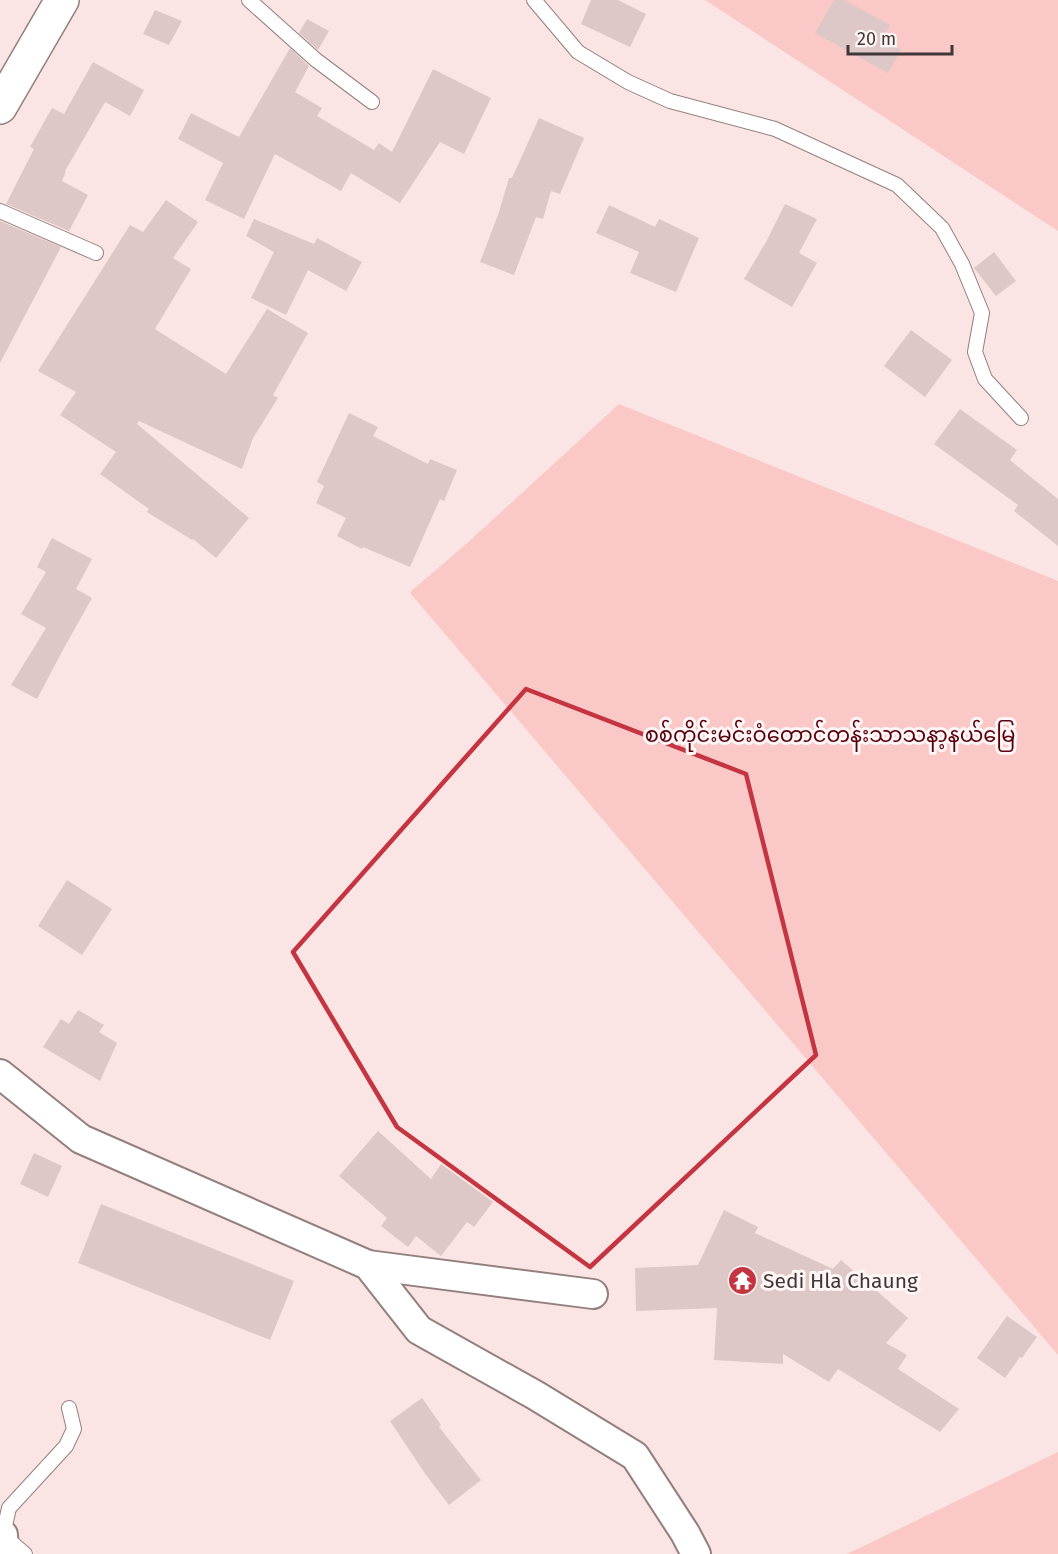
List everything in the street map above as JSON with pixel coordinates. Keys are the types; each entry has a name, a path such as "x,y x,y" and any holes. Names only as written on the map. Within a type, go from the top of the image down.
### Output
{"street":[{"path":"0,108 62,0"},
{"path":"0,1074 81,1139 368,1265 593,1294"},
{"path":"368,1265 419,1330 535,1395 636,1456 696,1554"}],"lane":[{"path":"249,0 316,60 372,102"},
{"path":"534,0 578,52 628,82 670,101 775,129 897,185 942,228 962,264 982,313 975,352 985,379 1022,418"},
{"path":"0,212 96,253"},
{"path":"26,1554 2,1541 9,1508 66,1446 74,1429 69,1408"}],"highlighted area":[{"path":"526,689 746,774 816,1055 590,1267 397,1127 293,952"}],"green space":[{"path":"705,0 1058,0 1058,231"},
{"name":"စစ်ကိုင်းမင်းဝံတောင်တန်းသာသနာ့နယ်မြေ","path":"619,404 1058,581 1058,1355 410,592 465,545"},
{"path":"1058,1452 1058,1554 847,1554"}],"building":[{"path":"591,0 618,0 646,14 630,47 581,24"},
{"path":"834,0 844,0 890,25 882,40 901,50 888,73 815,33"},
{"path":"155,10 182,21 169,45 143,34"},
{"path":"307,19 329,31 318,50 299,33"},
{"path":"290,48 309,66 295,92 322,108 317,116 374,150 379,143 392,152 433,69 491,98 464,154 440,142 400,203 351,173 341,191 275,154 244,219 205,200 223,163 178,139 191,113 239,137"},
{"path":"93,62 144,90 130,116 105,102 65,171 62,181 88,195 69,231 6,204 34,149 30,147 52,108 64,114"},
{"path":"539,118 584,138 560,194 551,191 543,219 536,217 514,275 480,262 509,178 512,178"},
{"path":"166,200 198,222 173,258 191,269 155,329 226,374 267,309 308,333 273,395 278,398 253,438 242,469 139,421 137,424 249,518 216,558 193,539 147,512 149,509 100,474 116,452 60,415 76,392 38,371 130,225 143,232"},
{"path":"785,204 817,219 799,253 817,263 792,307 744,279"},
{"path":"609,205 655,227 659,219 699,238 676,292 630,273 639,252 596,233"},
{"path":"254,219 314,244 317,238 362,262 346,291 308,270 286,315 251,298 274,252 246,236"},
{"path":"0,221 61,247 0,363"},
{"path":"994,252 1016,281 996,296 974,268"},
{"path":"911,330 952,360 925,397 884,366"},
{"path":"960,409 1017,450 1010,460 1058,499 1058,546 1014,511 1018,505 934,444"},
{"path":"349,413 378,427 373,436 428,464 430,459 457,470 444,501 440,499 410,567 363,547 362,549 337,536 346,518 316,503 324,486 317,482"},
{"path":"52,538 92,559 76,589 92,598 37,699 11,685 46,628 21,614 46,572 37,567"},
{"path":"67,880 112,909 82,955 38,926"},
{"path":"78,1010 104,1025 99,1032 117,1043 100,1081 43,1047 61,1019 69,1024"},
{"path":"378,1131 431,1179 441,1164 493,1202 474,1227 467,1222 441,1256 416,1236 408,1247 381,1226 387,1218 339,1176"},
{"path":"34,1153 62,1166 48,1197 20,1184"},
{"path":"101,1204 294,1281 270,1340 78,1263"},
{"path":"724,1210 758,1227 755,1233 833,1269 841,1260 908,1318 886,1343 907,1355 898,1369 959,1409 940,1432 838,1369 829,1382 783,1354 783,1364 714,1360 717,1308 636,1311 635,1268 698,1265"},
{"path":"1007,1316 1037,1337 1005,1378 977,1358"},
{"path":"422,1398 441,1425 439,1427 481,1480 449,1505 390,1421"}],"place":[{"name":"Sedi Hla Chaung","path":"742,1281"}]}
